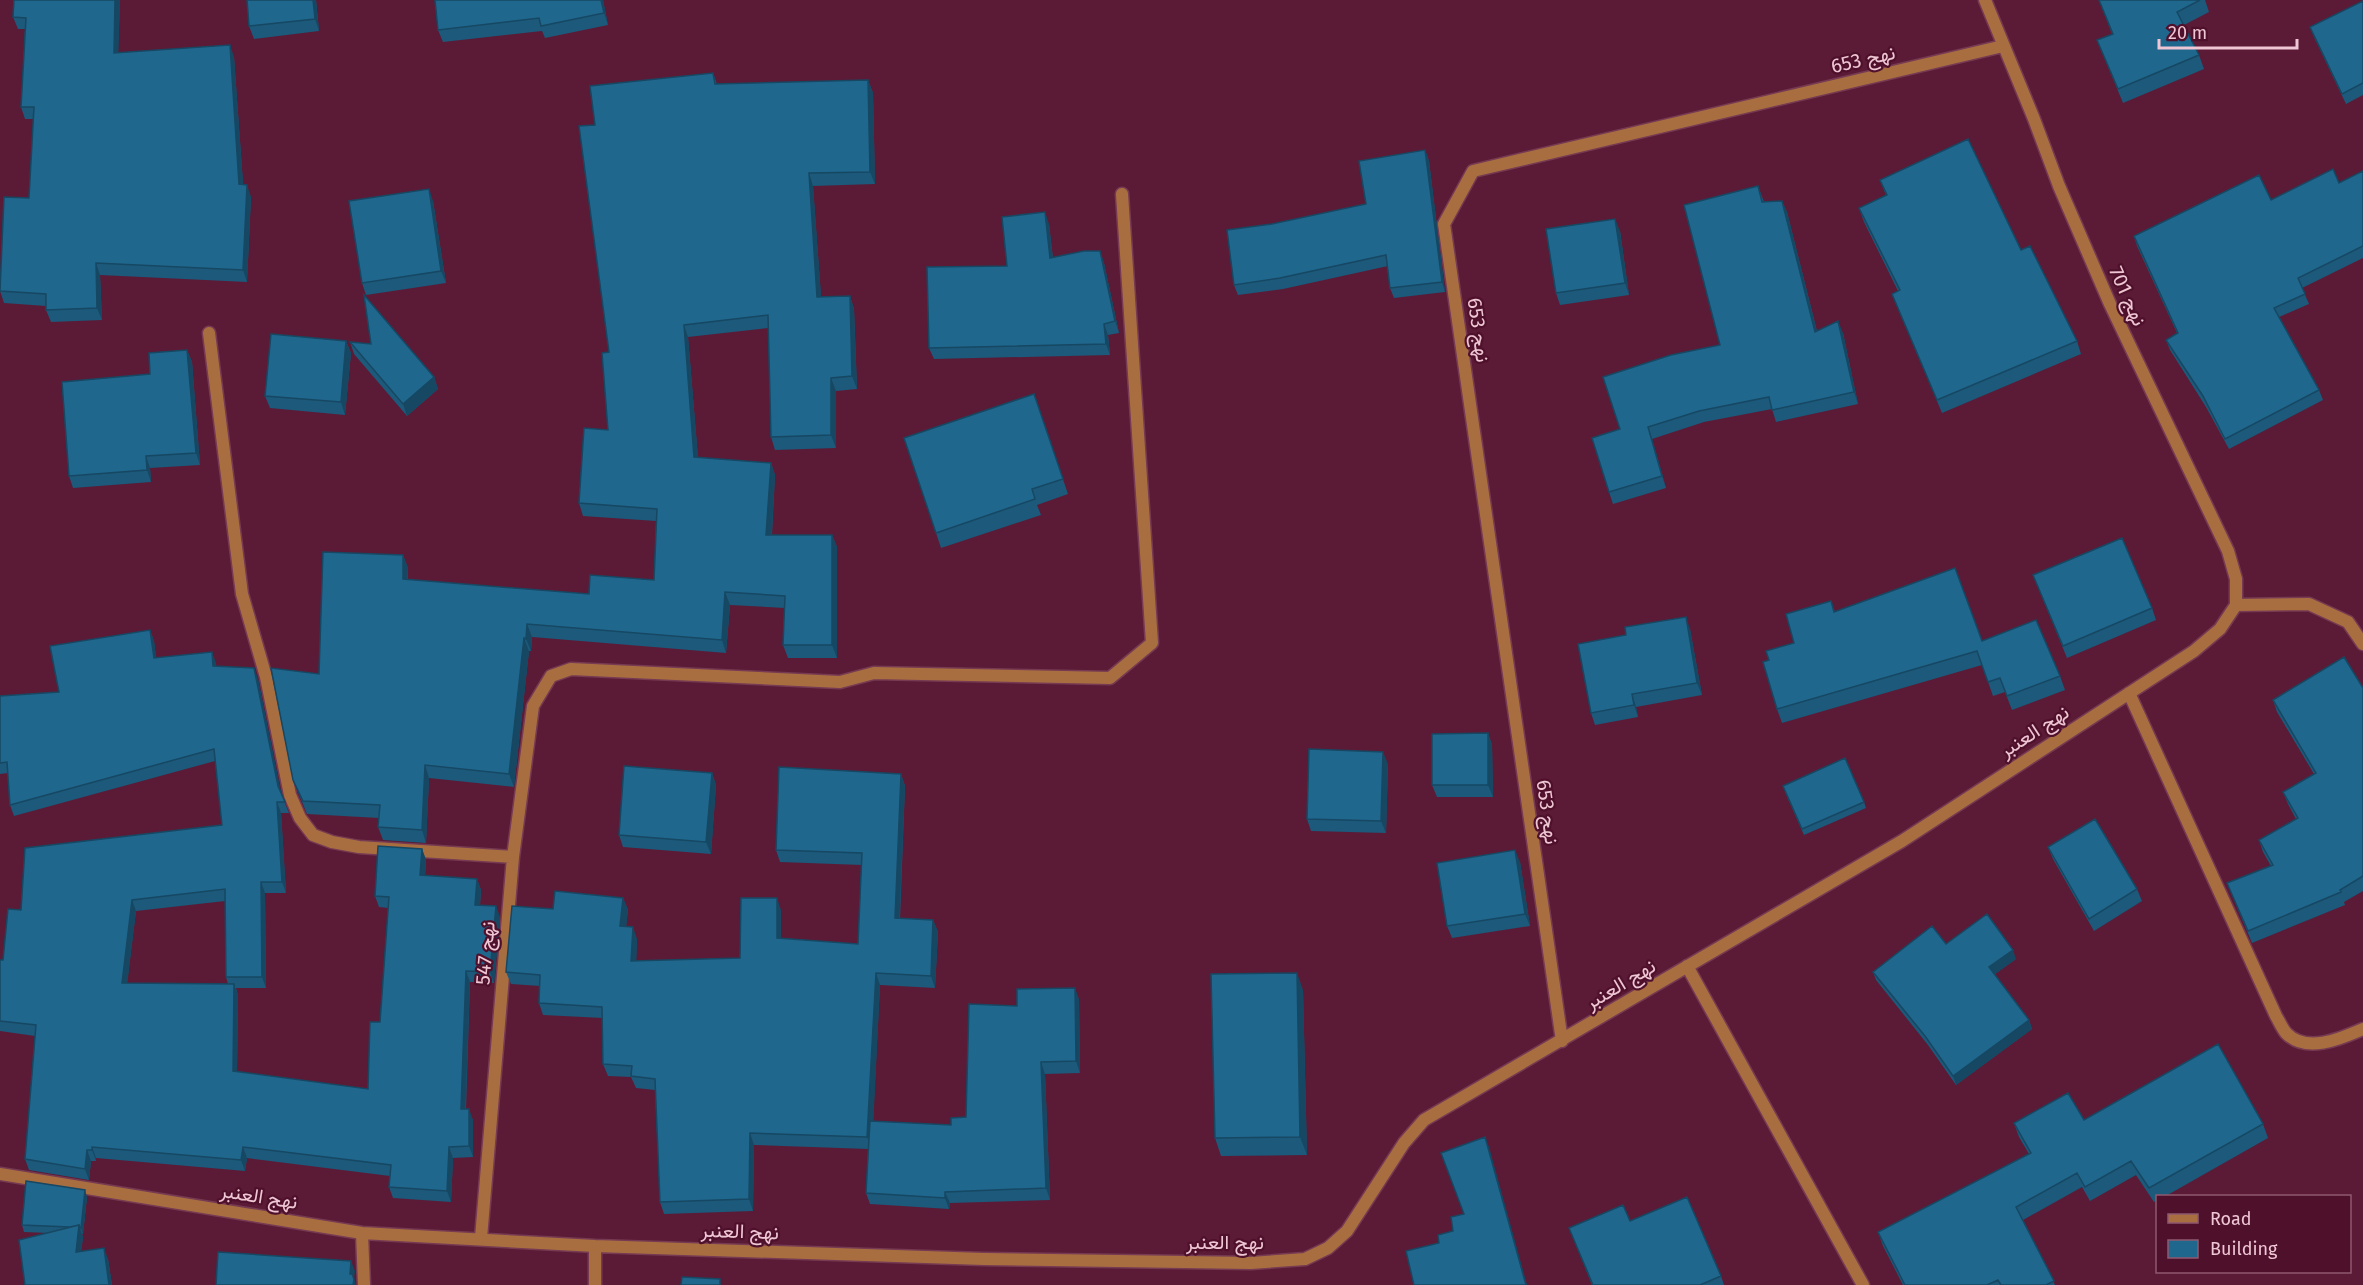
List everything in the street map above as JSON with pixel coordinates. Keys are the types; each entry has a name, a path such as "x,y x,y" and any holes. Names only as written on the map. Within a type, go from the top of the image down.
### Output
{"street":[{"name":"نهج 701","path":"1984,0 2110,304 2228,551 2236,579 2236,605"},
{"name":"نهج 653","path":"1562,1041 1444,224 1473,171 2002,46"},
{"name":"نهج 547","path":"481,1238 513,857 533,706 551,676 571,669 840,682 874,673 1110,678 1152,643 1122,194"},
{"path":"209,333 242,594 267,677 290,795 300,818 313,835 332,842 359,847 513,857"},
{"path":"2236,605 2309,604 2348,622 2363,644"},
{"name":"نهج العنبر","path":"0,1174 362,1233 595,1246 984,1259 1251,1263 1305,1259 1328,1248 1347,1232 1404,1143 1424,1120 1451,1102 1562,1041 1902,841 2194,651 2220,629 2236,605"},
{"path":"2129,693 2276,1016 2286,1033 2302,1043 2325,1042 2363,1029"},
{"path":"1687,966 1863,1285"},
{"path":"362,1233 364,1285"},
{"path":"595,1246 595,1285"}],"building":[{"path":"14,0 115,0 114,53 230,45 239,184 247,185 243,270 96,263 97,308 46,310 46,294 0,291 4,197 29,198 34,107 21,107 26,18 13,17"},
{"path":"247,0 313,0 315,19 249,26"},
{"path":"435,0 601,0 604,13 541,26 539,18 438,30"},
{"path":"2099,0 2200,0 2177,12 2199,55 2118,89 2097,40 2113,34"},
{"path":"2363,1 2363,83 2342,94 2310,27"},
{"path":"713,73 715,84 868,80 870,172 809,173 817,297 850,296 852,376 831,378 831,435 771,437 768,315 684,325 694,457 771,463 766,535 832,535 832,645 783,645 785,596 725,592 722,640 527,624 509,774 425,765 422,830 378,827 380,805 303,801 293,780 271,668 319,674 323,552 403,555 403,579 589,594 590,575 654,580 657,509 579,503 584,428 608,430 602,353 609,352 579,126 595,125 590,86"},
{"path":"1968,139 2021,250 2030,246 2077,341 1937,400 1892,294 1900,290 1859,208 1887,195 1880,180"},
{"path":"1425,150 1442,282 1390,288 1386,255 1280,278 1234,285 1227,230 1272,224 1366,204 1359,161"},
{"path":"2333,169 2339,183 2363,171 2363,246 2298,278 2305,294 2274,308 2319,390 2225,439 2203,396 2166,340 2178,333 2134,236 2259,175 2271,200"},
{"path":"1758,186 1762,202 1782,201 1815,332 1838,321 1854,392 1772,410 1769,397 1699,411 1648,427 1662,476 1609,492 1592,438 1620,429 1603,377 1671,355 1720,345 1684,205"},
{"path":"429,189 441,271 362,283 349,201"},
{"path":"1045,212 1050,258 1084,251 1100,251 1115,321 1104,324 1106,344 929,348 927,267 1007,266 1002,217"},
{"path":"1615,219 1625,283 1556,293 1546,229"},
{"path":"364,295 434,377 403,404 350,342 371,344"},
{"path":"271,334 346,341 341,402 265,396"},
{"path":"187,350 196,453 146,456 147,470 69,476 62,382 150,374 149,353"},
{"path":"1034,394 1063,479 1032,489 1035,499 936,533 904,438"},
{"path":"2122,538 2152,608 2063,646 2033,575"},
{"path":"1955,568 1982,641 2036,620 2060,676 2007,696 2000,678 1988,682 1977,651 1777,709 1763,662 1769,660 1766,651 1794,643 1786,614 1831,601 1834,612"},
{"path":"1686,617 1697,683 1632,694 1634,705 1591,713 1578,644 1626,635 1625,627"},
{"path":"150,630 154,658 212,652 213,666 254,668 278,786 285,802 277,802 282,882 261,882 262,977 226,977 225,889 132,900 122,983 234,984 233,1071 368,1089 370,1022 380,1022 389,897 375,896 378,846 422,849 420,875 477,879 475,905 496,906 490,972 466,971 461,1109 469,1109 469,1146 449,1147 447,1191 389,1187 391,1165 243,1147 241,1160 92,1147 92,1150 87,1150 85,1169 25,1159 36,1025 0,1021 0,960 3,960 8,909 21,910 25,848 222,825 214,749 10,805 7,762 0,763 0,696 59,692 50,646"},
{"path":"2344,657 2363,688 2363,876 2340,890 2341,892 2248,931 2227,883 2273,865 2259,840 2298,818 2283,792 2316,773 2273,700"},
{"path":"1488,733 1488,785 1432,785 1432,734"},
{"path":"1309,749 1383,752 1381,821 1307,819"},
{"path":"1845,758 1864,802 1802,829 1783,786"},
{"path":"624,766 712,773 706,842 619,835"},
{"path":"779,767 901,774 895,918 933,920 931,976 876,973 867,1137 750,1133 749,1199 660,1202 655,1079 631,1076 632,1066 603,1064 602,1007 539,1003 540,975 506,972 512,906 553,909 555,891 623,898 620,926 633,927 631,961 740,958 741,898 777,898 777,938 858,944 862,853 776,850"},
{"path":"2095,819 2137,889 2089,919 2048,847"},
{"path":"1515,850 1525,914 1447,926 1437,863"},
{"path":"1987,914 2013,950 1989,967 2029,1020 1953,1076 1925,1036 1873,972 1932,926 1946,944"},
{"path":"1297,973 1300,1137 1215,1138 1211,974"},
{"path":"1075,988 1076,1061 1041,1062 1046,1188 945,1192 945,1198 866,1193 870,1121 951,1125 951,1118 966,1117 969,1004 1017,1006 1017,989"},
{"path":"2218,1044 2263,1124 2149,1188 2131,1161 2085,1187 2077,1173 2016,1207 2054,1281 2046,1285 2001,1285 1998,1280 1987,1285 1905,1285 1878,1232 2031,1153 2014,1123 2068,1093 2084,1120"},
{"path":"1485,1137 1526,1285 1414,1285 1406,1251 1439,1243 1438,1235 1453,1231 1451,1217 1464,1214 1441,1153"},
{"path":"26,1181 85,1190 81,1228 79,1225 70,1227 22,1225"},
{"path":"1687,1197 1721,1276 1700,1285 1593,1285 1569,1228 1623,1205 1630,1221"},
{"path":"79,1225 76,1252 104,1248 109,1285 25,1285 19,1240"},
{"path":"218,1252 351,1261 350,1274 354,1279 353,1285 216,1285"},
{"path":"682,1277 720,1279 720,1285 681,1285"}]}
